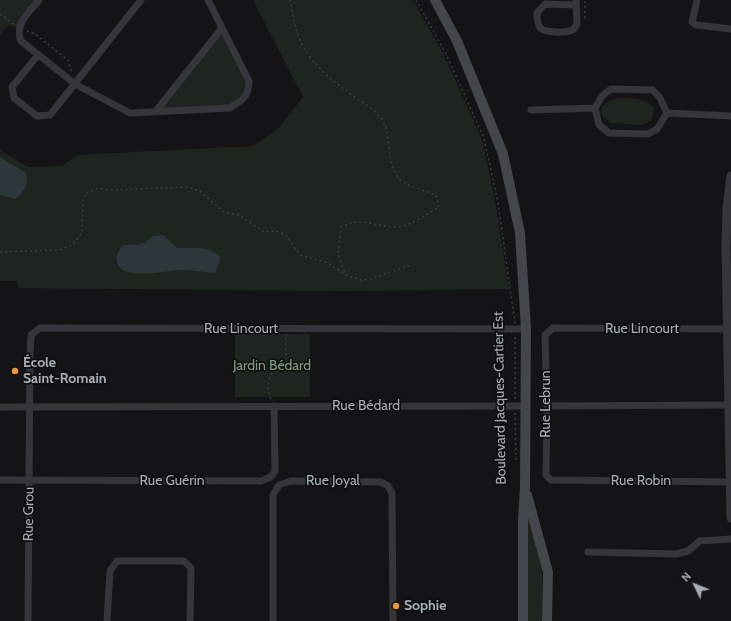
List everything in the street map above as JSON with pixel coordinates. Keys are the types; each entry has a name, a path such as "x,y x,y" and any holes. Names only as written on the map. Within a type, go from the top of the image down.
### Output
{"main road":[{"name":"Boulevard Jacques-Cartier Est","path":"436,0 457,41 476,84 503,154 520,233 526,328 527,406 523,520 523,621"},
{"name":"Boulevard Jacques-Cartier Est","path":"525,487 548,572 547,621"}],"street":[{"path":"39,0 18,28 21,41 75,84 130,113 230,108 240,102 249,92 249,81 208,0"},
{"path":"38,55 12,87 14,98 37,116 50,115 141,0"},
{"path":"697,0 692,22 696,25 731,29"},
{"path":"576,2 576,24 573,30 561,32 543,31 537,22 537,13 545,4 576,2"},
{"path":"156,111 222,28"},
{"path":"611,89 653,90 660,98 667,113 657,129 648,134 609,133 600,124 595,108 602,96 611,89"},
{"path":"531,110 595,108"},
{"path":"667,113 731,116"},
{"path":"731,176 727,207 729,246 731,518"},
{"name":"Rue Lincourt","path":"30,407 31,335 40,328 526,328"},
{"name":"Rue Lincourt","path":"553,328 729,329"},
{"name":"Rue Lebrun","path":"551,480 546,475 548,406 545,335 553,328"},
{"path":"548,406 730,405"},
{"name":"Rue Guérin","path":"0,480 261,481 271,477 275,470 274,406"},
{"name":"Rue Bédard","path":"0,407 527,406"},
{"name":"Rue Grou","path":"28,621 30,407"},
{"name":"Rue Robin","path":"551,480 730,482"},
{"name":"Rue Joyal","path":"273,621 273,495 279,485 291,482 323,481 381,482 388,486 392,493 394,621"},
{"path":"588,552 676,554 688,551 700,541 731,539"},
{"path":"107,621 110,571 117,561 184,561 191,568 190,621"}],"path":[{"path":"290,0 301,43 311,59 347,92 367,106 383,120 390,145 392,163 398,178 415,188 436,195 439,207 398,227 352,222 341,227 338,254 346,275"},
{"name":"Boulevard Jacques-Cartier Est","path":"416,0 446,54 484,138 498,203 515,329 514,406 516,466"},
{"path":"0,14 18,28 35,34 68,60 75,84"},
{"path":"0,252 59,250 72,245 82,233 83,200 86,193 99,188 108,190 187,187 200,191 224,212 239,215 264,232 276,231 286,235 300,255 328,263 346,275 361,280 372,279 411,265"},
{"path":"274,406 268,393 269,376 276,364 286,356 286,329"}],"green space":[{"path":"0,0 39,0 18,28 8,25 0,35"},
{"path":"253,0 413,0 444,55 482,139 496,205 509,289 347,291 18,288 18,281 0,281 0,150 28,167 62,166 77,155 253,146 278,129 303,97"},
{"path":"222,28 249,81 249,92 230,108 156,111"},
{"path":"617,98 637,99 651,104 654,108 652,120 642,125 610,123 602,115 602,108 606,103"},
{"name":"Jardin Bédard","path":"235,334 310,334 310,397 235,397"},
{"path":"525,518 529,518 542,565 542,621 528,621"}],"shaded area":[{"path":"0,157 26,173 27,181 25,188 15,199 0,195"},
{"path":"163,235 177,248 200,248 216,253 221,257 215,273 181,270 145,274 127,272 121,268 117,262 117,255 123,245 137,245 146,242 153,236"}],"place":[{"name":"École Saint-Romain","path":"15,371"},
{"name":"Sophie","path":"396,606"}]}
